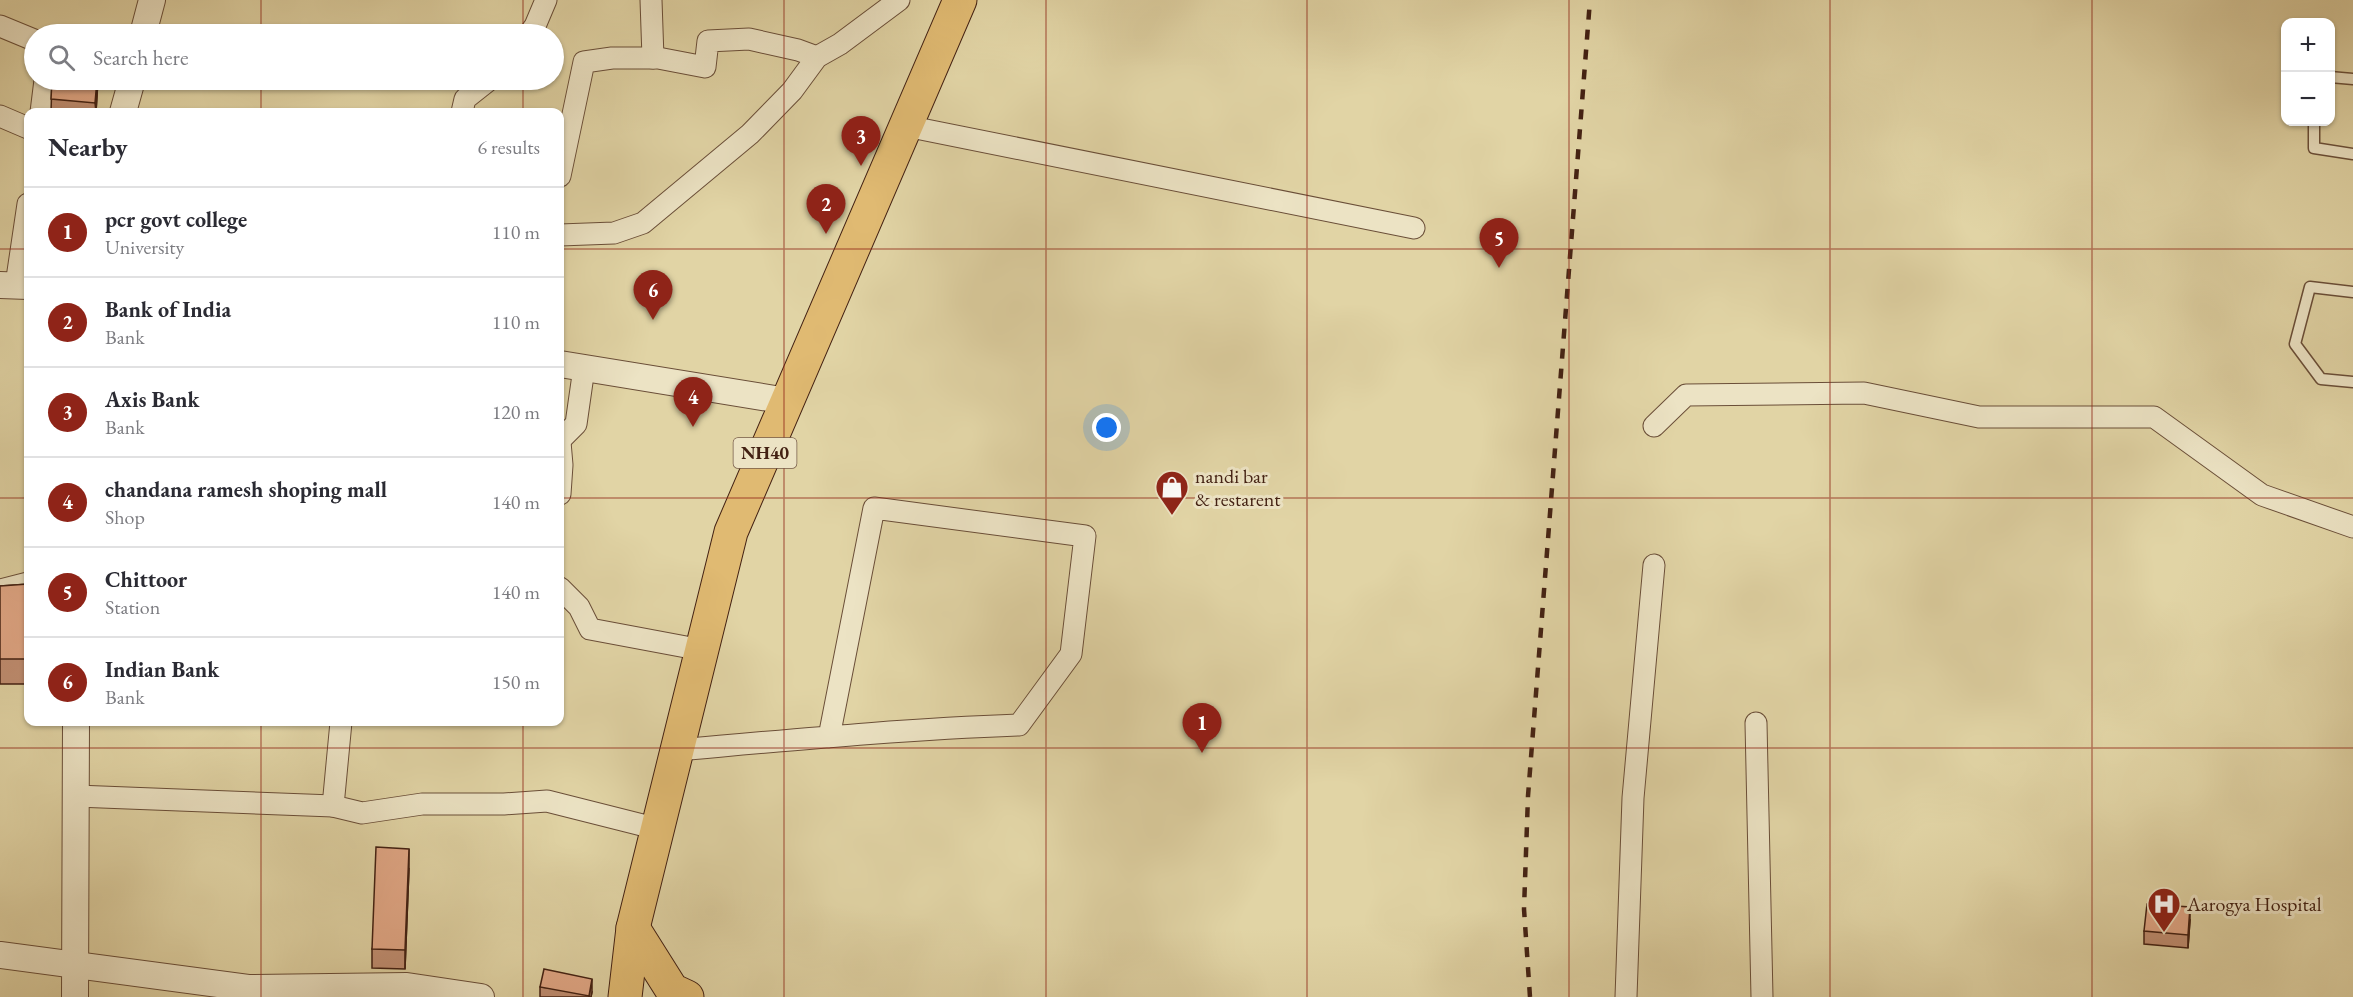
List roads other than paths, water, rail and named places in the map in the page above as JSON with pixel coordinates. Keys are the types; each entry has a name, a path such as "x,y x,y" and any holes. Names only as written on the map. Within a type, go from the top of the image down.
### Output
{"highway":[{"name":"NH40","path":"625,997 633,928 731,532 960,0"},
{"path":"633,928 672,990 687,997"}],"street":[{"path":"146,24 152,0"},
{"path":"536,24 546,0"},
{"path":"651,0 653,58"},
{"path":"564,235 614,233 642,223 750,134 792,90 817,57 840,44 899,0"},
{"path":"0,26 24,36"},
{"path":"564,157 584,62 612,58 653,58 705,67 708,41 748,39 798,50 817,57"},
{"path":"42,108 44,90"},
{"path":"124,108 129,90"},
{"path":"463,108 465,99 476,90"},
{"path":"0,116 24,126"},
{"path":"906,126 1414,228"},
{"path":"15,285 24,229"},
{"path":"564,437 576,424 572,366 788,401"},
{"path":"1654,426 1686,395 1864,393 1979,417 2154,417 2262,495 2353,526"},
{"path":"677,750 829,737 925,728 1019,724 1071,654 1085,536 874,508 829,737"},
{"path":"1626,997 1633,798 1654,564"},
{"path":"0,590 24,584"},
{"path":"564,592 579,607 590,629 702,650"},
{"path":"1756,723 1762,997"},
{"path":"75,997 76,726"},
{"path":"333,806 341,726"},
{"path":"76,796 333,806 362,813 422,804 504,804 547,801 658,829"},
{"path":"0,955 248,993 407,986 481,997"}],"lane":[{"path":"2335,77 2353,79"},
{"path":"2314,126 2314,148 2353,154"},
{"path":"2353,292 2310,287 2295,344 2321,379 2353,382"}],"railway":[{"path":"1530,997 1524,909 1528,796 1590,0"}],"place":[{"name":"Axis Bank","path":"861,166"},
{"name":"Bank of India","path":"826,234"},
{"name":"Chittoor","path":"1499,268"},
{"name":"Indian Bank","path":"653,320"},
{"name":"chandana ramesh shoping mall","path":"693,427"},
{"name":"nandi bar & restarent","path":"1172,516"},
{"name":"pcr govt college","path":"1202,753"},
{"name":"Aarogya Hospital","path":"2164,933"}]}
